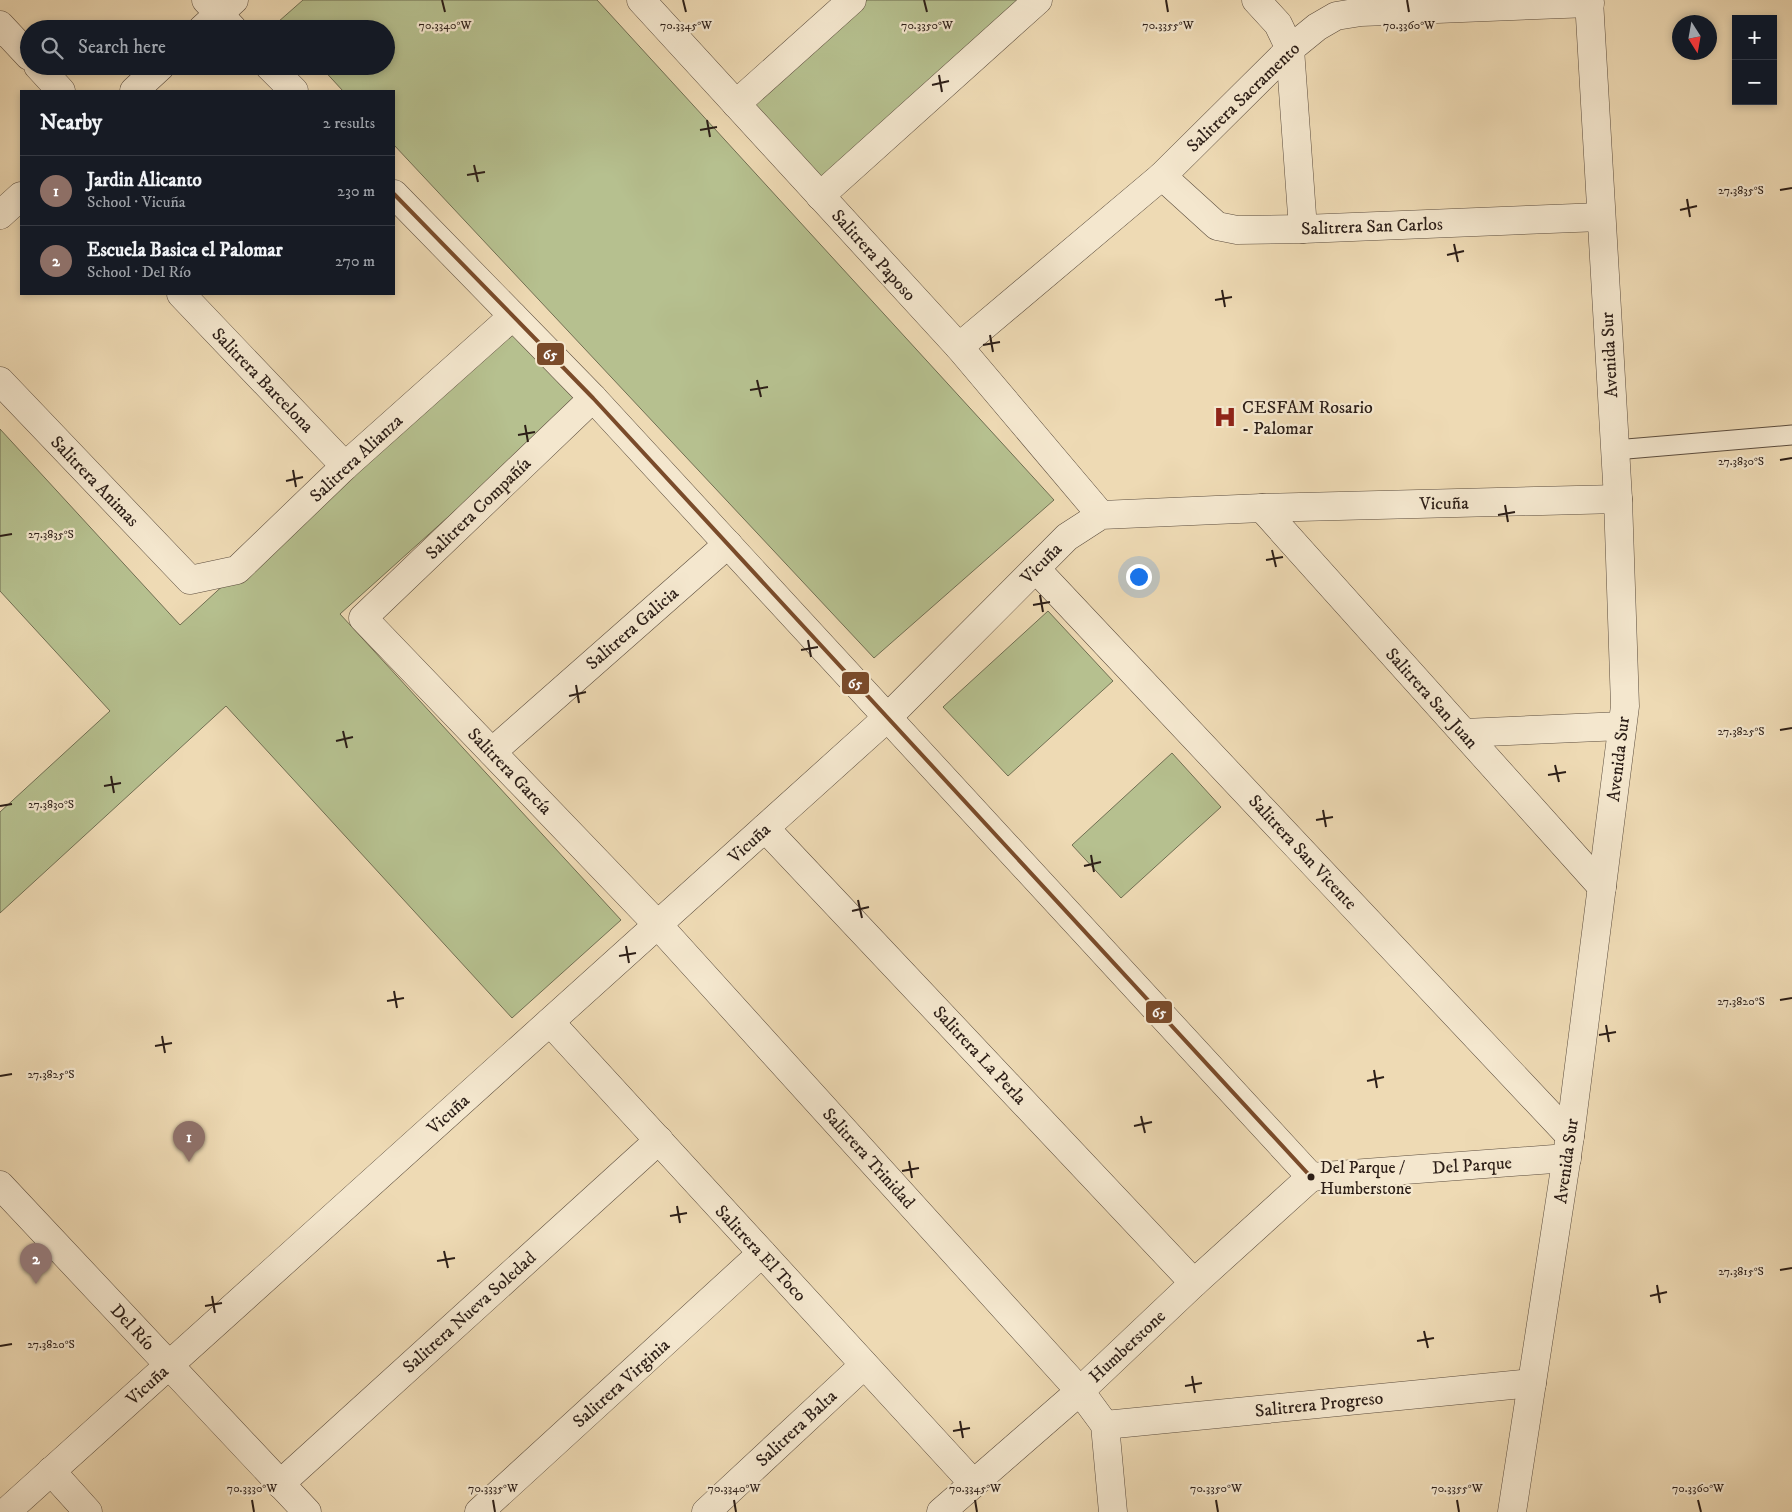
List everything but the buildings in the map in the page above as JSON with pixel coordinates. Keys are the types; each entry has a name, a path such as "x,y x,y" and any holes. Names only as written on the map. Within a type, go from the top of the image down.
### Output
{"street":[{"name":"Salitrera Paposo","path":"641,0 959,347 1101,515"},
{"path":"736,104 852,0"},
{"path":"820,196 1038,0"},
{"path":"1256,0 1278,24 1290,49 1303,229"},
{"name":"Salitrera Sacramento","path":"959,347 1162,176 1290,49 1318,27 1336,16 1589,1"},
{"name":"Avenida Sur","path":"1512,1512 1569,1147 1625,706 1618,499 1589,1"},
{"path":"0,25 20,46"},
{"path":"46,75 60,90"},
{"path":"135,90 151,75"},
{"path":"278,75 293,90"},
{"name":"Salitrera San Carlos","path":"1162,176 1217,226 1237,230 1601,217"},
{"path":"395,195 593,398 1311,1177"},
{"path":"0,215 20,197"},
{"name":"Salitrera Barcelona","path":"182,295 345,466"},
{"name":"Salitrera Alianza","path":"190,580 237,570 345,466 513,316"},
{"name":"Salitrera Animas","path":"0,381 190,580"},
{"name":"Salitrera Compañía","path":"363,618 593,398"},
{"name":"Vicuña","path":"6,1512 888,717 1067,537 1101,515 1262,508 1618,499"},
{"name":"Salitrera San Juan","path":"1262,508 1602,887"},
{"name":"Salitrera Galicia","path":"492,752 728,544"},
{"name":"Salitrera San Vicente","path":"1036,569 1569,1147"},
{"name":"Salitrera García","path":"363,618 658,925"},
{"path":"1464,733 1622,726"},
{"name":"Salitrera La Perla","path":"765,828 1194,1283"},
{"name":"Salitrera Trinidad","path":"658,925 1080,1391 1106,1425"},
{"name":"Salitrera El Toco","path":"550,1022 973,1484"},
{"name":"Salitrera Nueva Soledad","path":"280,1484 659,1140"},
{"name":"Del Parque","path":"1311,1177 1569,1147"},
{"name":"Humberstone","path":"941,1512 1080,1391 1194,1283 1311,1177"},
{"name":"Del Río","path":"0,1185 306,1512"},
{"name":"Salitrera Virginia","path":"479,1512 762,1253"},
{"name":"Salitrera Balta","path":"706,1512 864,1365"},
{"name":"Salitrera Progreso","path":"1106,1425 1532,1383"},
{"path":"1106,1425 1113,1512"},
{"path":"51,1472 88,1512"}],"lane":[{"path":"1615,450 1792,435"}],"green space":[{"path":"303,0 597,0 1054,500 874,658 395,146 395,90 342,90 328,75 395,75 395,20 280,20"},
{"path":"866,0 1026,0 818,183 750,102"},
{"path":"515,318 585,394 340,614 621,920 512,1018 226,706 0,913 0,812 110,711 0,591 0,429 180,625"},
{"path":"1048,611 1113,681 1008,776 943,707"},
{"path":"1172,753 1221,807 1121,898 1072,845"}],"transit line":[{"name":"65","path":"395,195 593,398 1311,1177"}],"place":[{"name":"CESFAM Rosario - Palomar","path":"1225,417"},
{"name":"Jardin Alicanto","path":"189,1162"},
{"name":"Del Parque / Humberstone","path":"1311,1177"},
{"name":"Escuela Basica el Palomar","path":"36,1284"}]}
